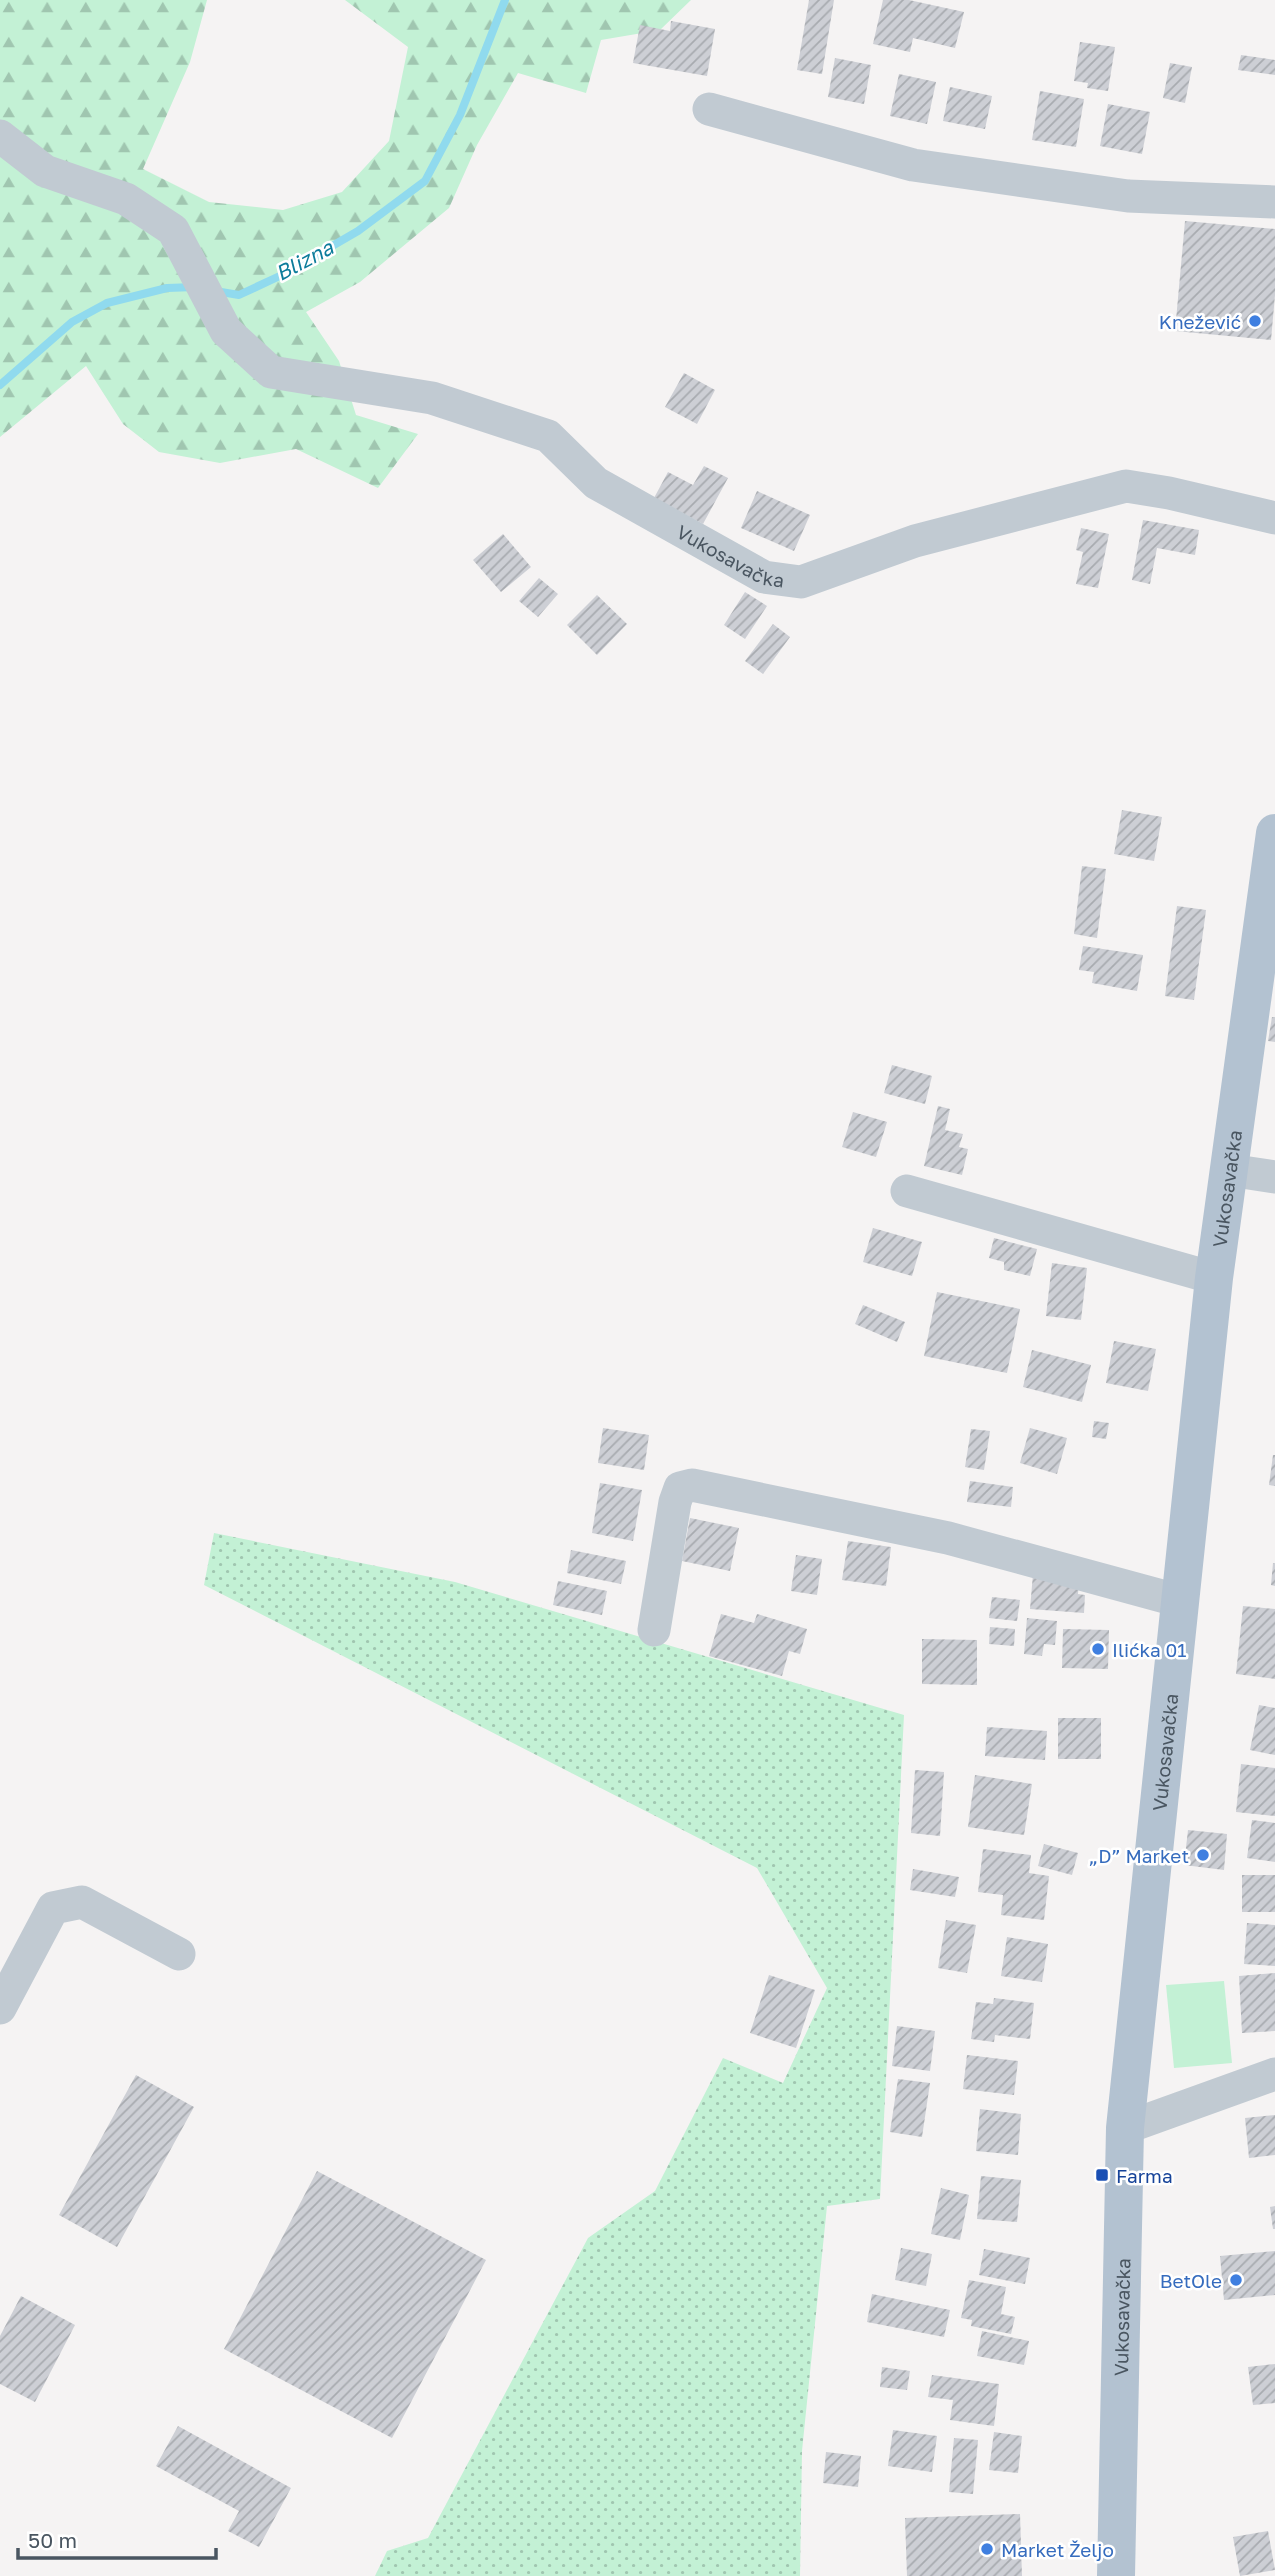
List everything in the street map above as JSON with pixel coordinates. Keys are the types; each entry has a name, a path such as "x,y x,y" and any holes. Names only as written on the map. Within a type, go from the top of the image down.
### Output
{"main road":[{"name":"Vukosavačka","path":"1116,2576 1125,2128 1214,1278 1268,934 1274,847"}],"street":[{"path":"709,109 914,165 1128,196 1275,202"},
{"name":"Vukosavačka","path":"0,136 45,171 126,199 173,230 226,331 271,372 432,398 548,436 596,483 764,577 801,582 915,541 1126,486 1169,493 1275,518"},
{"path":"1229,1170 1275,1177"},
{"path":"906,1191 1214,1278"},
{"path":"654,1630 675,1502 680,1488 692,1485 948,1538 1180,1601"},
{"path":"0,2008 54,1908 82,1902 178,1954"},
{"path":"1125,2128 1275,2074"}],"green space":[{"path":"0,0 207,0 190,62 143,169 209,202 283,210 342,192 389,141 408,47 345,0 691,0 660,30 601,40 586,93 518,73 477,145 449,208 360,282 306,312 339,361 356,415 418,434 378,488 296,449 220,463 159,452 123,424 86,366 0,437"},
{"path":"214,1533 455,1582 904,1715 880,2199 827,2206 802,2451 800,2576 375,2576 387,2551 428,2538 588,2238 655,2191 723,2058 783,2083 827,1988 757,1868 204,1585"},
{"path":"1224,1981 1232,2063 1174,2068 1166,1985"}],"building":[{"path":"809,0 834,0 822,74 797,70"},
{"path":"883,0 909,0 964,12 955,48 913,38 910,52 873,44"},
{"path":"671,21 715,29 707,76 633,63 640,25 670,31"},
{"path":"1080,42 1115,47 1108,91 1087,88 1088,83 1074,81"},
{"path":"1241,55 1275,60 1275,75 1238,70"},
{"path":"835,58 871,65 864,104 828,97"},
{"path":"1170,63 1192,67 1185,103 1163,98"},
{"path":"899,74 936,82 927,124 890,116"},
{"path":"950,87 992,96 985,129 943,121"},
{"path":"1040,91 1084,99 1076,147 1032,140"},
{"path":"1108,104 1150,112 1142,154 1100,146"},
{"path":"1185,221 1275,229 1275,295 1271,340 1175,331"},
{"path":"684,373 715,390 697,424 665,407"},
{"path":"704,466 728,478 703,524 654,498 668,472 693,485"},
{"path":"757,491 810,515 794,551 741,528"},
{"path":"1143,520 1199,530 1195,555 1157,548 1150,584 1132,580"},
{"path":"1081,528 1109,534 1098,588 1076,584 1083,552 1076,550"},
{"path":"503,534 531,567 501,592 473,560"},
{"path":"539,578 558,594 538,617 519,601"},
{"path":"745,592 767,606 745,639 724,625"},
{"path":"597,595 627,624 597,655 567,625"},
{"path":"773,624 790,637 763,674 745,661"},
{"path":"1122,810 1162,817 1154,861 1114,854"},
{"path":"1082,866 1106,869 1097,938 1074,934"},
{"path":"1177,906 1206,910 1194,1000 1165,996"},
{"path":"1083,946 1143,955 1137,991 1092,983 1094,972 1079,970"},
{"path":"1272,1017 1275,1017 1275,1042 1268,1041"},
{"path":"892,1065 932,1076 925,1104 884,1093"},
{"path":"938,1106 950,1109 945,1130 963,1134 959,1147 968,1149 962,1175 924,1166"},
{"path":"853,1112 887,1122 876,1157 842,1147"},
{"path":"873,1228 922,1242 912,1276 863,1262"},
{"path":"994,1238 1037,1249 1030,1276 1004,1270 1004,1262 989,1258"},
{"path":"1052,1263 1087,1268 1081,1320 1046,1316"},
{"path":"937,1292 1020,1309 1007,1373 924,1356"},
{"path":"863,1305 905,1322 897,1342 855,1324"},
{"path":"1114,1341 1156,1349 1148,1391 1106,1383"},
{"path":"1032,1350 1091,1365 1082,1402 1023,1387"},
{"path":"1094,1421 1109,1423 1106,1439 1092,1437"},
{"path":"603,1428 649,1435 644,1470 598,1463"},
{"path":"1030,1428 1067,1438 1057,1474 1020,1463"},
{"path":"971,1429 990,1431 984,1470 965,1467"},
{"path":"1275,1455 1275,1486 1269,1485"},
{"path":"970,1481 1013,1487 1011,1507 967,1502"},
{"path":"600,1483 642,1490 633,1541 592,1533"},
{"path":"690,1518 739,1528 730,1571 682,1561"},
{"path":"848,1541 891,1547 886,1586 842,1580"},
{"path":"571,1550 626,1561 621,1584 567,1573"},
{"path":"796,1555 822,1559 817,1595 791,1591"},
{"path":"1275,1563 1275,1586 1271,1585"},
{"path":"1033,1574 1079,1578 1078,1594 1085,1595 1084,1613 1030,1609"},
{"path":"558,1581 607,1591 602,1615 553,1605"},
{"path":"992,1597 1020,1600 1017,1621 989,1618"},
{"path":"1243,1606 1275,1609 1275,1679 1236,1674"},
{"path":"721,1614 754,1623 757,1614 807,1629 800,1654 789,1651 782,1676 709,1656"},
{"path":"1027,1618 1057,1621 1055,1645 1044,1644 1042,1656 1024,1654"},
{"path":"990,1627 1015,1629 1014,1646 989,1644"},
{"path":"1063,1629 1109,1630 1108,1669 1062,1668"},
{"path":"922,1639 977,1640 977,1685 922,1684"},
{"path":"1259,1705 1275,1708 1275,1755 1250,1750"},
{"path":"1058,1718 1101,1718 1101,1759 1058,1759"},
{"path":"987,1727 1047,1731 1045,1760 985,1756"},
{"path":"1241,1764 1275,1768 1275,1816 1236,1812"},
{"path":"915,1770 944,1772 940,1836 911,1833"},
{"path":"975,1775 1032,1784 1024,1835 968,1827"},
{"path":"1252,1820 1275,1823 1275,1862 1247,1858"},
{"path":"1188,1830 1227,1834 1224,1870 1184,1865"},
{"path":"1044,1844 1078,1853 1072,1875 1038,1866"},
{"path":"983,1849 1031,1855 1029,1873 1049,1876 1044,1920 1001,1915 1003,1895 978,1892"},
{"path":"913,1869 959,1877 955,1897 910,1890"},
{"path":"1242,1875 1275,1875 1275,1912 1242,1912"},
{"path":"946,1920 976,1925 967,1973 938,1968"},
{"path":"1247,1923 1275,1925 1275,1966 1244,1964"},
{"path":"1007,1937 1048,1944 1042,1982 1001,1976"},
{"path":"1275,1973 1275,2031 1242,2033 1239,1976"},
{"path":"769,1975 815,1990 796,2048 750,2033"},
{"path":"994,1998 1034,2003 1030,2039 995,2035 994,2042 971,2039 976,2002 993,2004"},
{"path":"897,2026 935,2031 930,2071 892,2066"},
{"path":"967,2055 1018,2061 1014,2095 963,2089"},
{"path":"136,2075 194,2107 117,2247 59,2215"},
{"path":"898,2079 930,2083 922,2137 890,2132"},
{"path":"980,2109 1021,2114 1018,2155 976,2151"},
{"path":"1275,2115 1275,2155 1249,2158 1245,2118"},
{"path":"317,2171 486,2260 392,2438 224,2349"},
{"path":"981,2176 1021,2180 1017,2222 977,2219"},
{"path":"941,2188 969,2195 960,2240 931,2234"},
{"path":"1275,2206 1275,2229 1273,2229 1270,2207"},
{"path":"901,2248 932,2254 926,2286 895,2280"},
{"path":"984,2249 1030,2258 1025,2284 979,2275"},
{"path":"1275,2251 1275,2295 1224,2300 1220,2256"},
{"path":"969,2280 1006,2287 1001,2314 1015,2317 1011,2334 971,2326 972,2320 961,2318"},
{"path":"872,2294 950,2310 944,2337 867,2322"},
{"path":"21,2296 75,2325 35,2402 0,2384 0,2336"},
{"path":"982,2331 1029,2341 1024,2365 977,2356"},
{"path":"1275,2364 1275,2403 1253,2405 1248,2367"},
{"path":"882,2367 910,2371 907,2390 880,2387"},
{"path":"932,2375 999,2384 994,2426 950,2420 953,2400 928,2397"},
{"path":"178,2426 291,2488 259,2547 228,2531 239,2511 156,2466"},
{"path":"893,2430 937,2436 932,2472 888,2466"},
{"path":"994,2432 1022,2436 1018,2473 989,2470"},
{"path":"954,2438 978,2440 973,2494 949,2492"},
{"path":"826,2452 861,2456 858,2487 823,2483"},
{"path":"1020,2514 1022,2576 907,2576 905,2518"},
{"path":"1268,2531 1275,2570 1240,2576 1233,2537"}],"waterway":[{"name":"Blizna","path":"215,291 239,295 284,274 358,231 425,181 460,115 505,0"},
{"name":"Blizna","path":"0,385 72,322 107,303 167,288 195,287"}],"place":[{"name":"Knežević","path":"1255,321"},
{"name":"Ilićka 01","path":"1098,1649"},
{"name":"„D” Market","path":"1203,1855"},
{"name":"Farma","path":"1102,2175"},
{"name":"BetOle","path":"1236,2280"},
{"name":"Market Željo","path":"987,2549"}]}
